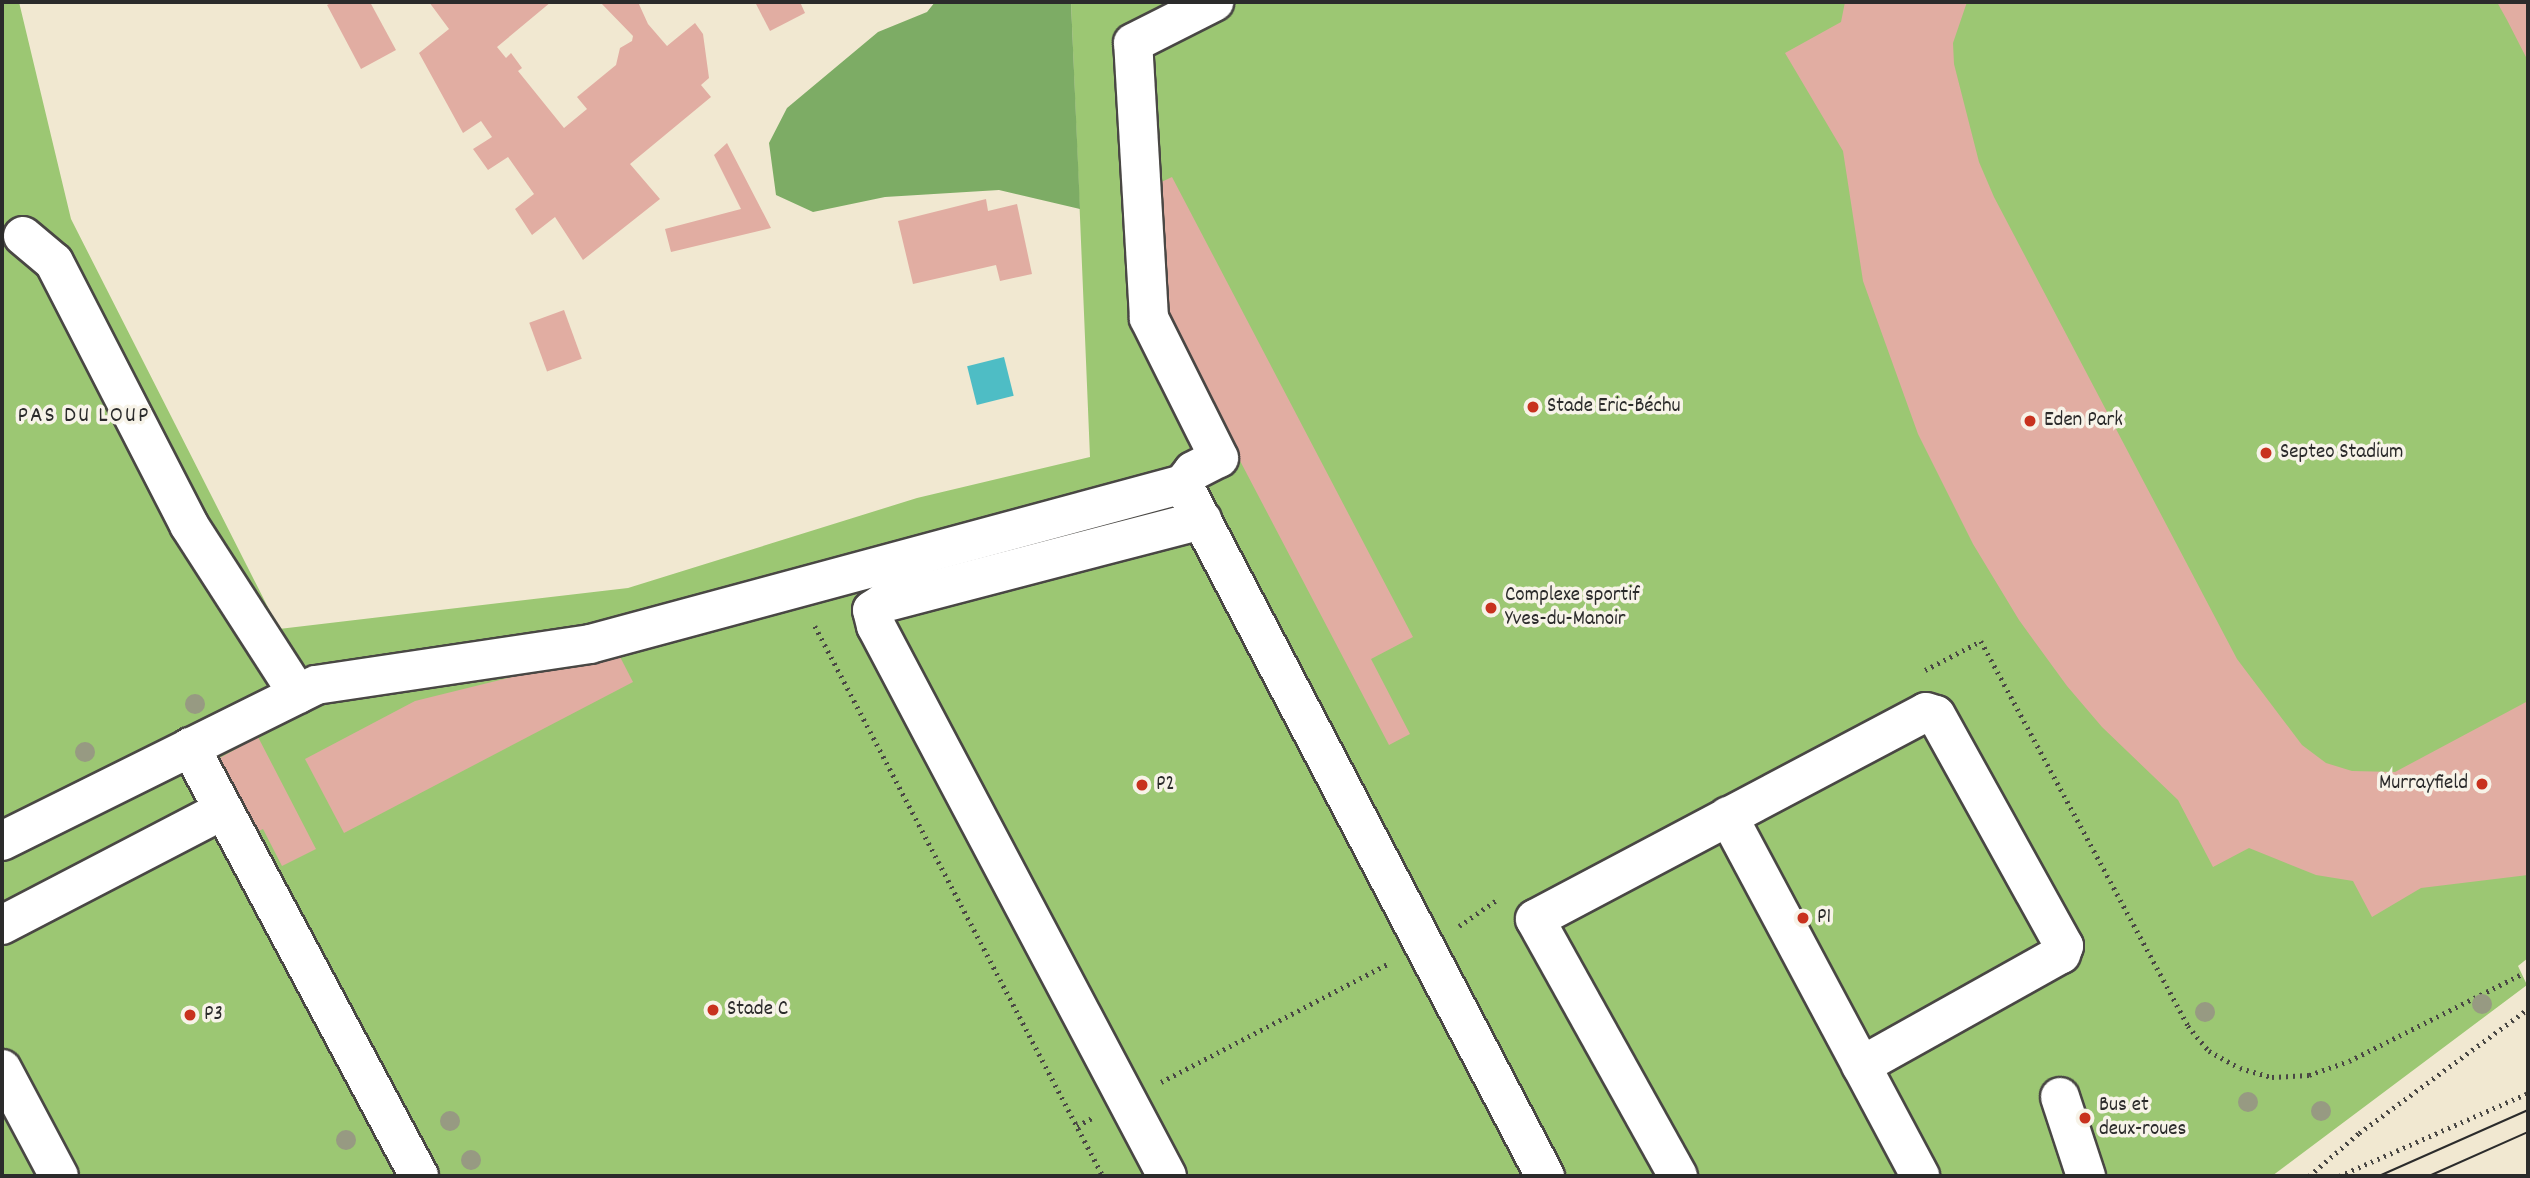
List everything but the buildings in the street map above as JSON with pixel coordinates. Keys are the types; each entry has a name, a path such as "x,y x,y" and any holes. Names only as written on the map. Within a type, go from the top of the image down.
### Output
{"lane":[{"path":"875,586 1024,527 1182,484 1193,471 1219,458 1149,318 1133,43 1214,2"},
{"path":"23,236 54,262 189,525 298,694"},
{"path":"1182,484 1545,1176"},
{"path":"2,841 316,685 590,644 797,588 875,586 1041,562 1202,520"},
{"path":"1024,527 1041,562"},
{"path":"875,586 873,621 1167,1176"},
{"path":"1678,1176 1535,919 1926,712 1936,715 2064,946 2061,954 1861,1066"},
{"path":"190,747 419,1176"},
{"path":"2,925 223,810"},
{"path":"1728,816 1920,1176"},
{"path":"2,1069 59,1176"},
{"path":"2060,1097 2086,1176"}],"path":[{"path":"797,588 1103,1176"},
{"path":"1921,672 1981,641 2188,1026 2209,1051 2240,1068 2273,1077 2309,1075 2349,1061 2522,974"},
{"path":"1077,1126 1424,945 1506,893"},
{"path":"2309,1176 2359,1133 2528,1010"},
{"path":"2339,1176 2528,1093"}],"green space":[{"name":"Complexe sportif Yves-du-Manoir","path":"2,2 19,2 71,219 279,629 628,588 917,498 1090,457 1071,2 2528,2 2528,958 2518,966 2527,985 2272,1176 2,1176"},
{"path":"935,2 1071,2 1080,209 999,190 885,197 813,212 776,195 769,143 787,108 878,32 927,12"}],"water":[{"path":"1004,357 1014,396 977,405 967,366"}],"tram line":[{"path":"2379,1176 2528,1110"},
{"path":"2429,1176 2528,1132"}],"place":[{"name":"Stade Eric-Béchu","path":"1533,407"},
{"name":"Eden Park","path":"2030,421"},
{"name":"Septeo Stadium","path":"2266,453"},
{"name":"Complexe sportif Yves-du-Manoir","path":"1491,608"},
{"name":"Murrayfield","path":"2482,784"},
{"name":"P2","path":"1142,785"},
{"name":"P1","path":"1803,918"},
{"name":"Stade C","path":"713,1010"},
{"name":"P3","path":"190,1015"},
{"name":"Bus et deux-roues","path":"2085,1118"}],"district":[{"name":"PAS DU LOUP","path":"84,417"}]}
